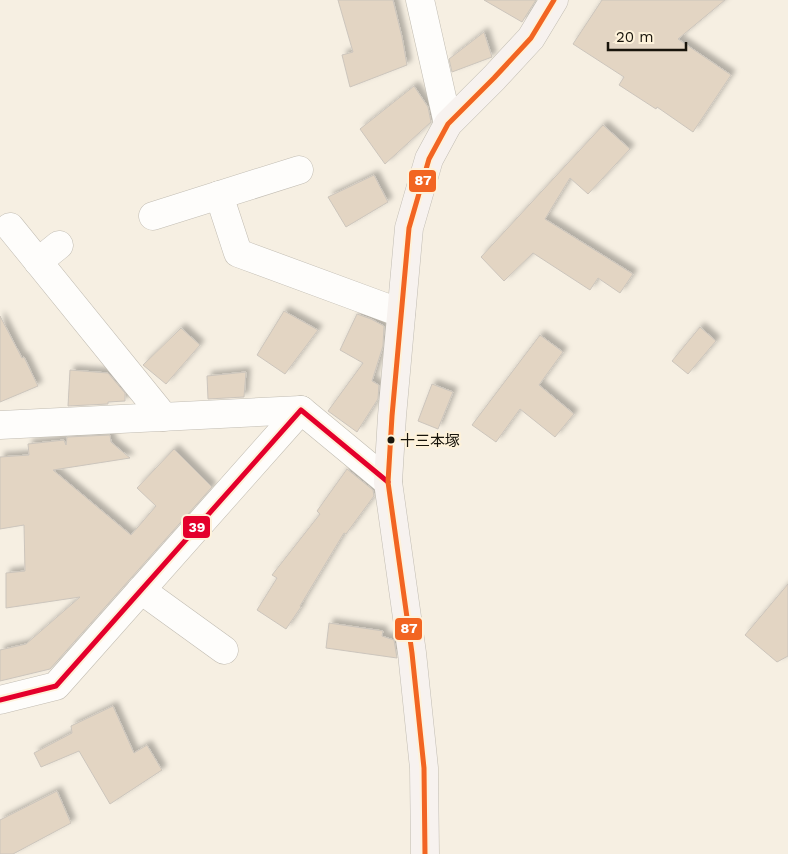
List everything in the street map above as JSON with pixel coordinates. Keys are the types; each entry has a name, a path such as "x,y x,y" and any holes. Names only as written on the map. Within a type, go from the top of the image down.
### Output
{"street":[{"path":"420,0 448,124"},
{"path":"425,854 424,768 412,653 388,482 400,313 409,228 429,159 448,124 494,78 530,38 554,0"},
{"path":"153,216 299,170"},
{"path":"219,196 238,253 400,313"},
{"path":"10,227 164,417"},
{"path":"38,262 59,245"},
{"path":"0,425 301,410 388,482"},
{"path":"0,700 56,686 301,410"},
{"path":"141,590 224,650"}],"building":[{"path":"338,0 393,0 407,65 350,87 342,55 353,52"},
{"path":"484,0 536,0 522,22"},
{"path":"602,0 725,0 678,39 731,75 693,132 657,107 656,109 619,85 624,77 573,44"},
{"path":"484,32 492,57 452,72 449,59"},
{"path":"414,86 428,107 431,122 385,164 360,129"},
{"path":"603,125 630,149 588,194 570,178 545,219 633,274 620,293 598,278 590,290 533,253 504,281 481,257"},
{"path":"374,175 388,202 346,227 328,197"},
{"path":"284,311 318,330 285,374 257,355"},
{"path":"357,314 384,326 383,346 372,381 379,385 378,399 357,432 328,411 363,363 340,350"},
{"path":"0,316 22,358 24,357 38,386 0,402"},
{"path":"700,327 716,341 688,374 672,361"},
{"path":"181,328 200,345 166,384 143,365"},
{"path":"540,335 563,352 539,385 574,414 555,437 520,409 496,442 472,425"},
{"path":"70,370 108,373 125,393 125,401 108,402 108,404 68,406"},
{"path":"246,372 244,397 208,399 207,376"},
{"path":"432,384 453,392 438,429 418,421"},
{"path":"110,435 111,442 130,458 53,470 131,535 156,506 137,488 174,449 212,487 50,669 0,681 0,650 26,644 80,597 6,608 6,573 25,571 24,525 0,529 0,457 29,455 28,444 64,440 66,445 67,437"},
{"path":"347,469 373,490 374,496 346,534 344,533 286,629 257,610 277,578 272,575 320,514 317,511"},
{"path":"788,584 788,656 777,662 745,635"},
{"path":"329,623 383,631 382,636 394,640 397,658 326,648"},
{"path":"113,706 134,753 147,745 162,770 110,804 79,751 41,767 34,753 72,733 71,726"},
{"path":"57,791 71,823 13,854 0,854 0,820"}],"transit line":[{"name":"87","path":"425,854 424,768 412,653 388,482 409,228 429,159 448,124 531,38 554,0"},
{"name":"39","path":"0,700 56,686 301,410 388,482"}],"place":[{"name":"十三本塚","path":"391,440"}]}
